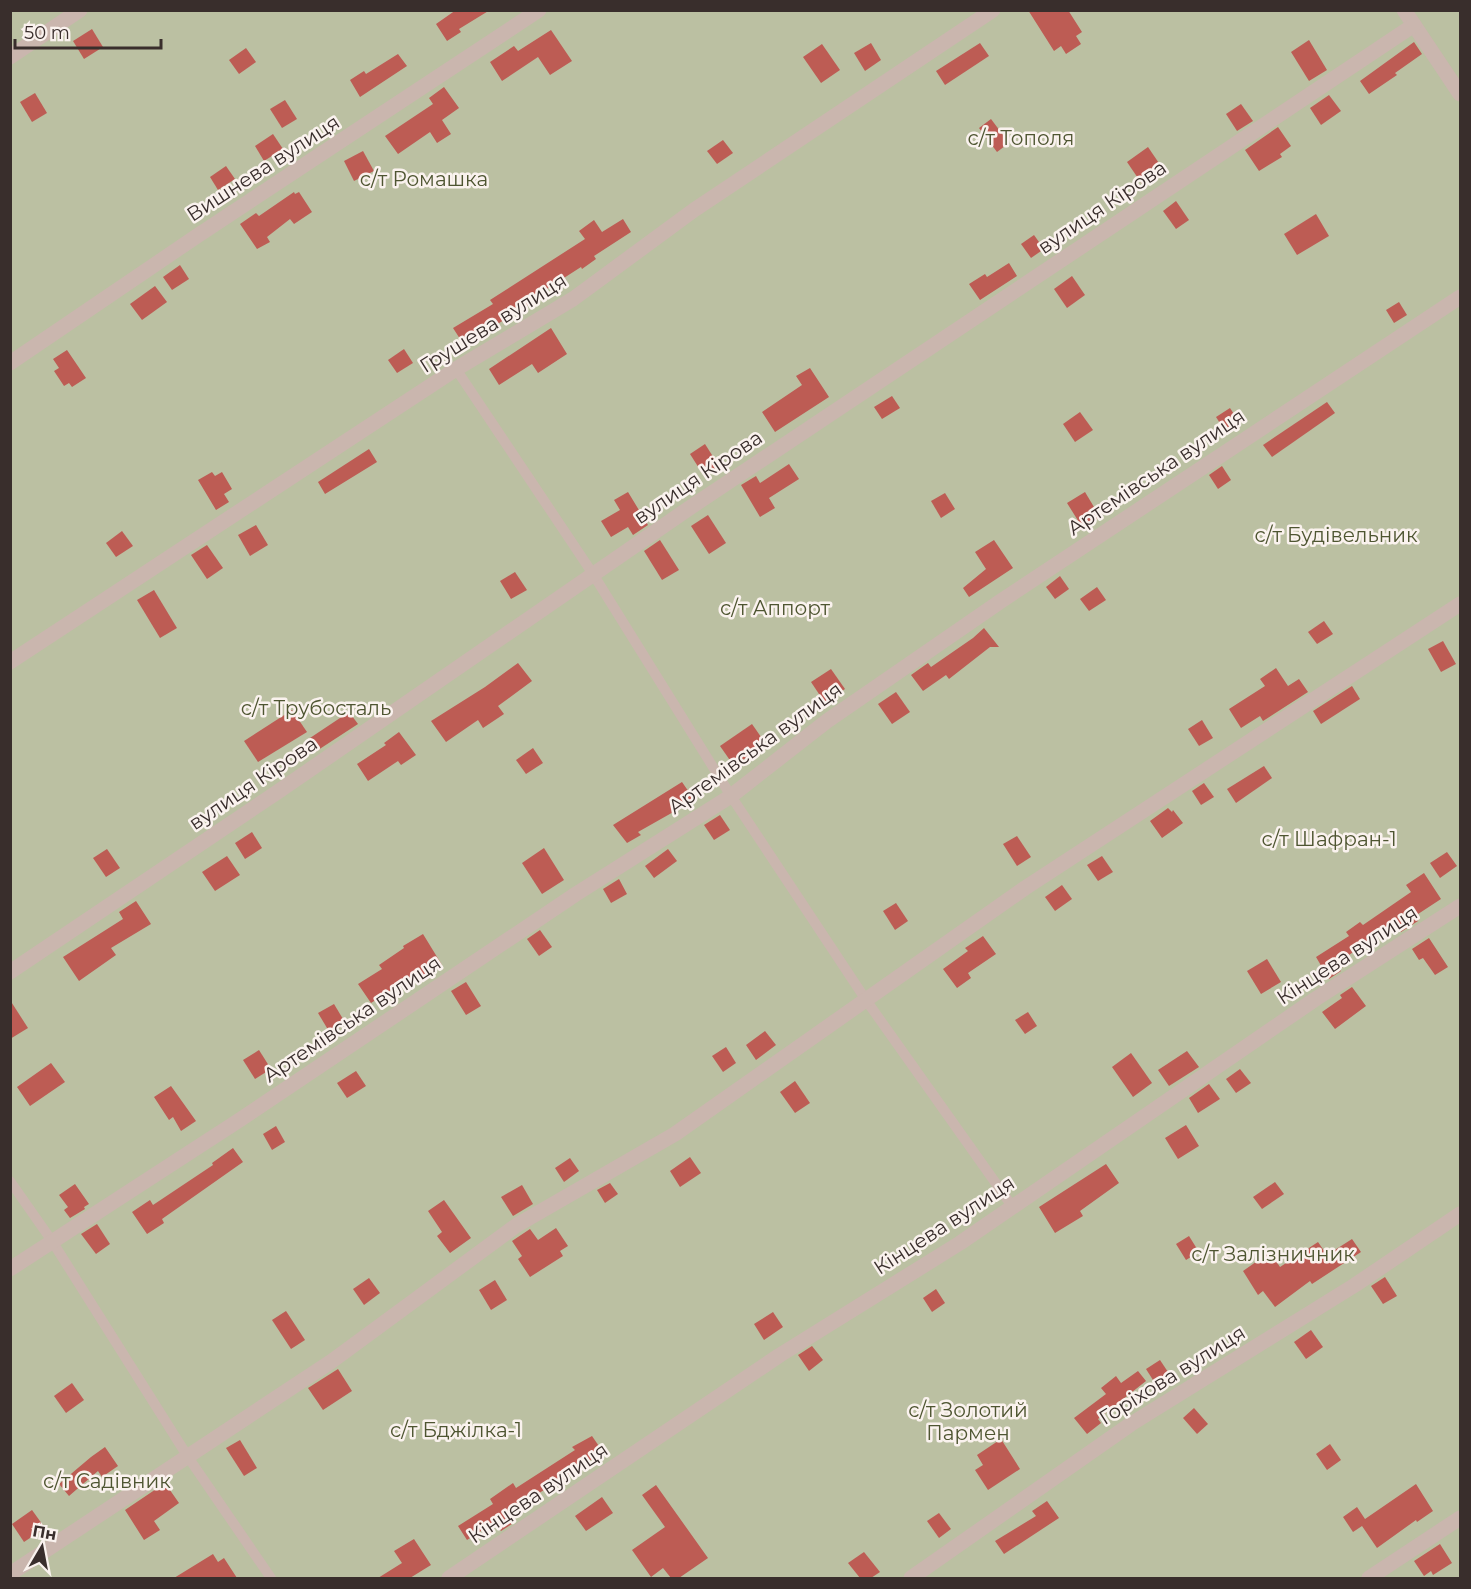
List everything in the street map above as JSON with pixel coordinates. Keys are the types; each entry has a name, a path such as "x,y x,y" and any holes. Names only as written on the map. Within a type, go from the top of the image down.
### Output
{"street":[{"path":"10,57 80,10"},
{"name":"Вишнева вулиця","path":"10,363 197,236 539,10"},
{"name":"Грушева вулиця","path":"10,662 456,369 573,300 694,210 993,10"},
{"path":"1404,10 1461,93"},
{"name":"вулиця Кірова","path":"10,972 279,791 593,574 1414,25"},
{"name":"Артемівська вулиця","path":"10,1269 238,1121 576,894 730,796 827,721 1001,601 1461,297"},
{"path":"10,1574 332,1361 517,1225 675,1134 1025,888 1461,604"},
{"name":"Кінцева вулиця","path":"449,1578 780,1355 960,1243 1307,1005 1461,906"},
{"name":"Горіхова вулиця","path":"911,1578 1131,1424 1355,1285 1461,1214"},
{"path":"1370,1578 1461,1518"}],"lane":[{"path":"456,369 593,574 730,796 866,1000 1012,1206"},
{"path":"10,1181 52,1241 188,1457 271,1578"}],"green space":[{"path":"11,11 1460,11 1460,1578 11,1578"}],"building":[{"path":"456,10 490,10 459,29 461,32 447,41 436,24"},
{"path":"1028,10 1068,10 1082,32 1076,36 1081,44 1066,54 1061,46 1054,51"},
{"path":"92,29 103,47 84,59 73,41"},
{"path":"551,30 572,61 550,75 538,57 502,81 490,62 514,46 518,51"},
{"path":"1309,40 1327,70 1309,81 1291,52"},
{"path":"1414,42 1422,54 1369,94 1360,81"},
{"path":"871,43 881,60 865,71 854,53"},
{"path":"980,43 989,56 945,85 936,71"},
{"path":"822,44 840,70 821,83 803,57"},
{"path":"246,48 256,62 239,74 229,60"},
{"path":"398,54 407,66 360,97 350,80 364,71 366,74"},
{"path":"444,87 459,108 442,120 451,134 437,143 430,132 398,154 385,136 433,104 429,98"},
{"path":"35,93 47,113 32,122 20,102"},
{"path":"1329,95 1341,111 1321,125 1310,108"},
{"path":"285,100 297,119 282,128 270,109"},
{"path":"1241,104 1253,121 1237,131 1226,114"},
{"path":"991,119 1009,143 997,152 979,128"},
{"path":"1278,127 1291,146 1280,154 1282,157 1259,171 1245,150"},
{"path":"273,134 283,149 264,161 255,146"},
{"path":"723,140 733,153 717,164 707,151"},
{"path":"1148,147 1165,172 1144,187 1127,162"},
{"path":"363,151 374,171 354,181 344,161"},
{"path":"226,166 235,179 218,190 210,177"},
{"path":"294,192 295,194 299,192 312,212 294,224 290,219 267,237 270,242 257,249 240,224 256,213 259,216"},
{"path":"1176,201 1189,220 1176,229 1163,211"},
{"path":"1316,214 1329,236 1297,255 1284,234"},
{"path":"623,219 631,232 594,256 596,259 582,269 581,267 539,294 541,297 464,345 453,328 493,304 490,300 585,239 579,231 594,220 602,232"},
{"path":"1034,235 1044,249 1031,258 1021,244"},
{"path":"1009,263 1017,276 980,300 969,284 985,274 987,277"},
{"path":"180,265 189,279 172,290 163,277"},
{"path":"1072,276 1085,295 1067,308 1054,289"},
{"path":"155,286 167,302 142,320 130,304"},
{"path":"1399,302 1407,315 1394,323 1386,310"},
{"path":"551,328 567,354 538,373 532,364 499,385 489,369"},
{"path":"404,349 413,363 397,373 388,360"},
{"path":"67,350 86,378 72,387 69,383 64,386 54,371 59,368 53,359"},
{"path":"810,368 829,397 775,432 762,412 802,385 796,376"},
{"path":"892,396 900,408 882,419 874,407"},
{"path":"1327,402 1335,413 1272,457 1263,445"},
{"path":"1230,408 1241,425 1227,434 1216,417"},
{"path":"1080,412 1093,430 1075,442 1063,424"},
{"path":"705,444 719,466 704,476 690,454"},
{"path":"369,449 377,462 325,494 318,482"},
{"path":"789,464 799,479 769,498 775,508 760,517 741,485 756,476 760,483"},
{"path":"1222,466 1231,480 1218,489 1209,475"},
{"path":"212,472 215,476 222,472 232,489 224,494 229,502 216,510 198,480"},
{"path":"628,492 648,525 633,535 628,527 611,537 601,521 620,510 614,500"},
{"path":"1085,492 1100,517 1082,527 1067,503"},
{"path":"945,493 955,509 941,518 931,501"},
{"path":"708,515 726,543 709,554 691,526"},
{"path":"256,525 268,545 250,556 238,535"},
{"path":"122,531 133,546 116,557 106,543"},
{"path":"660,540 679,570 662,580 644,551"},
{"path":"994,540 1013,568 969,597 963,588 986,569 975,552"},
{"path":"207,545 223,568 207,579 191,555"},
{"path":"515,572 527,590 511,599 500,581"},
{"path":"1060,576 1069,589 1055,599 1046,587"},
{"path":"1097,587 1106,600 1089,611 1080,599"},
{"path":"154,590 177,628 160,638 137,600"},
{"path":"1324,621 1333,634 1317,644 1308,632"},
{"path":"984,628 999,647 990,647 949,679 946,675 923,691 911,675 928,663 931,667"},
{"path":"1443,641 1456,664 1441,672 1428,649"},
{"path":"518,663 532,681 498,706 504,714 483,728 478,720 446,742 431,721"},
{"path":"1276,668 1288,686 1299,679 1308,692 1263,721 1260,716 1241,728 1229,709 1265,686 1260,679"},
{"path":"831,669 845,689 825,703 811,682"},
{"path":"1352,686 1360,699 1321,724 1313,711"},
{"path":"896,692 910,712 892,724 878,704"},
{"path":"292,710 307,732 258,762 244,741"},
{"path":"349,712 358,724 315,752 307,740"},
{"path":"1202,720 1213,738 1199,746 1188,729"},
{"path":"752,724 766,744 734,766 720,746"},
{"path":"399,732 416,755 401,765 398,761 368,781 357,764 386,745 384,743"},
{"path":"533,748 543,763 526,774 516,760"},
{"path":"1264,766 1272,778 1236,803 1227,789"},
{"path":"682,782 691,795 691,802 638,832 641,835 627,843 613,825"},
{"path":"1204,783 1214,797 1201,805 1192,791"},
{"path":"1168,808 1172,812 1173,810 1183,823 1162,838 1150,821"},
{"path":"720,815 730,830 714,840 704,825"},
{"path":"252,832 262,848 245,859 235,843"},
{"path":"1017,836 1031,857 1017,866 1003,844"},
{"path":"544,848 564,880 542,894 522,863"},
{"path":"107,849 120,868 106,877 93,858"},
{"path":"668,849 677,861 654,878 645,866"},
{"path":"1447,852 1457,866 1440,878 1430,863"},
{"path":"227,856 240,875 215,891 202,872"},
{"path":"1102,856 1113,872 1098,881 1087,865"},
{"path":"1424,873 1441,899 1415,916 1418,921 1401,932 1398,928 1385,937 1382,932 1339,962 1343,967 1339,969 1341,971 1329,979 1316,957 1349,936 1346,932 1360,922 1363,925 1411,892 1406,885"},
{"path":"619,879 627,894 611,903 603,889"},
{"path":"1062,885 1072,899 1055,911 1045,897"},
{"path":"136,901 151,924 111,948 116,955 79,981 63,957 123,919 119,912"},
{"path":"896,903 908,921 895,930 883,911"},
{"path":"540,930 552,947 539,956 527,939"},
{"path":"423,934 442,965 408,988 404,982 371,1003 358,984 382,969 379,965"},
{"path":"983,936 996,954 968,973 971,978 957,988 943,969 968,951 965,948"},
{"path":"1429,938 1448,967 1435,975 1423,958 1419,960 1412,949"},
{"path":"1267,959 1281,982 1261,994 1247,971"},
{"path":"466,982 481,1006 466,1015 451,991"},
{"path":"1352,987 1366,1006 1335,1029 1322,1012 1342,998 1340,995"},
{"path":"10,1000 28,1028 10,1039"},
{"path":"334,1004 346,1024 330,1033 318,1013"},
{"path":"1028,1012 1037,1026 1025,1034 1015,1020"},
{"path":"765,1031 776,1045 756,1060 746,1045"},
{"path":"726,1047 736,1063 723,1072 712,1056"},
{"path":"259,1050 271,1069 255,1079 243,1060"},
{"path":"1187,1051 1199,1067 1169,1086 1158,1070"},
{"path":"1131,1053 1152,1083 1133,1097 1112,1067"},
{"path":"51,1063 65,1082 30,1106 17,1087"},
{"path":"1240,1069 1251,1083 1236,1093 1226,1079"},
{"path":"356,1071 366,1086 347,1098 337,1083"},
{"path":"795,1081 810,1103 795,1113 780,1092"},
{"path":"1209,1084 1220,1099 1198,1113 1189,1098"},
{"path":"171,1086 196,1121 181,1131 173,1117 169,1120 154,1097"},
{"path":"1186,1125 1199,1146 1178,1159 1165,1138"},
{"path":"276,1126 285,1142 272,1150 263,1134"},
{"path":"233,1148 243,1162 162,1219 164,1223 147,1234 132,1212 150,1200 153,1205 213,1165 212,1163"},
{"path":"690,1157 701,1173 680,1187 670,1171"},
{"path":"570,1158 579,1171 564,1182 555,1168"},
{"path":"1106,1164 1119,1183 1080,1211 1083,1216 1055,1233 1039,1207"},
{"path":"1275,1182 1284,1194 1262,1209 1253,1197"},
{"path":"610,1183 618,1194 605,1203 597,1190"},
{"path":"75,1184 89,1204 70,1218 64,1210 68,1207 59,1195"},
{"path":"522,1185 533,1204 513,1216 501,1197"},
{"path":"444,1200 471,1238 450,1253 437,1236 442,1232 428,1211"},
{"path":"97,1224 110,1244 96,1254 81,1234"},
{"path":"556,1228 568,1246 560,1251 563,1256 530,1277 518,1259 522,1256 512,1241 530,1229 538,1240"},
{"path":"1189,1236 1199,1252 1186,1260 1176,1244"},
{"path":"1352,1239 1361,1252 1312,1284 1310,1281 1275,1307 1263,1291 1258,1295 1243,1271 1270,1252 1280,1267 1318,1242 1327,1255"},
{"path":"1385,1277 1397,1296 1383,1304 1371,1286"},
{"path":"369,1278 380,1293 364,1305 353,1289"},
{"path":"495,1280 507,1300 491,1310 479,1290"},
{"path":"936,1289 945,1303 932,1312 923,1298"},
{"path":"286,1311 305,1340 291,1349 272,1320"},
{"path":"773,1312 783,1327 764,1340 754,1324"},
{"path":"1311,1330 1323,1347 1306,1359 1294,1342"},
{"path":"812,1346 823,1360 809,1371 798,1355"},
{"path":"1160,1360 1172,1378 1158,1388 1146,1369"},
{"path":"338,1369 352,1391 323,1410 308,1388"},
{"path":"1138,1371 1146,1381 1098,1419 1101,1423 1087,1434 1074,1418 1106,1394 1101,1388 1116,1376 1121,1383"},
{"path":"72,1383 84,1400 66,1413 54,1396"},
{"path":"1194,1408 1208,1424 1197,1434 1183,1418"},
{"path":"592,1436 603,1452 566,1476 568,1479 547,1493 544,1490 508,1512 515,1522 501,1531 495,1522 467,1540 458,1526 493,1504 490,1499 513,1483 516,1488 575,1450 572,1447"},
{"path":"1001,1439 1020,1469 988,1490 975,1470 983,1465 977,1455"},
{"path":"240,1440 257,1468 244,1476 226,1448"},
{"path":"1330,1444 1341,1460 1327,1470 1316,1454"},
{"path":"105,1447 118,1466 102,1477 98,1471 69,1496 59,1484"},
{"path":"165,1483 179,1503 154,1521 160,1530 144,1540 125,1510"},
{"path":"1416,1484 1433,1511 1417,1522 1416,1520 1377,1548 1362,1526 1353,1532 1343,1517 1357,1507 1365,1519"},
{"path":"656,1485 708,1558 679,1578 671,1578 663,1568 651,1577 632,1550 665,1527 642,1495"},
{"path":"602,1497 613,1513 586,1531 575,1516"},
{"path":"1047,1501 1059,1518 1004,1554 995,1541 1036,1516 1032,1511"},
{"path":"32,1510 45,1528 24,1542 12,1524"},
{"path":"939,1513 951,1529 939,1538 927,1521"},
{"path":"414,1539 431,1565 410,1578 378,1578 402,1563 394,1551"},
{"path":"1440,1544 1452,1563 1433,1575 1431,1571 1424,1576 1414,1561"},
{"path":"864,1552 880,1572 871,1578 860,1578 848,1563"},
{"path":"213,1554 218,1562 224,1558 237,1578 174,1578"}],"park label":[{"name":"с/т Тополя","path":"1021,138"},
{"name":"с/т Ромашка","path":"424,179"},
{"name":"с/т Будівельник","path":"1336,535"},
{"name":"с/т Аппорт","path":"775,608"},
{"name":"с/т Трубосталь","path":"316,708"},
{"name":"с/т Шафран-1","path":"1329,839"},
{"name":"с/т Залізничник","path":"1273,1254"},
{"name":"с/т Золотий Пармен","path":"968,1422"},
{"name":"с/т Бджілка-1","path":"456,1430"},
{"name":"с/т Садівник","path":"107,1481"}]}
